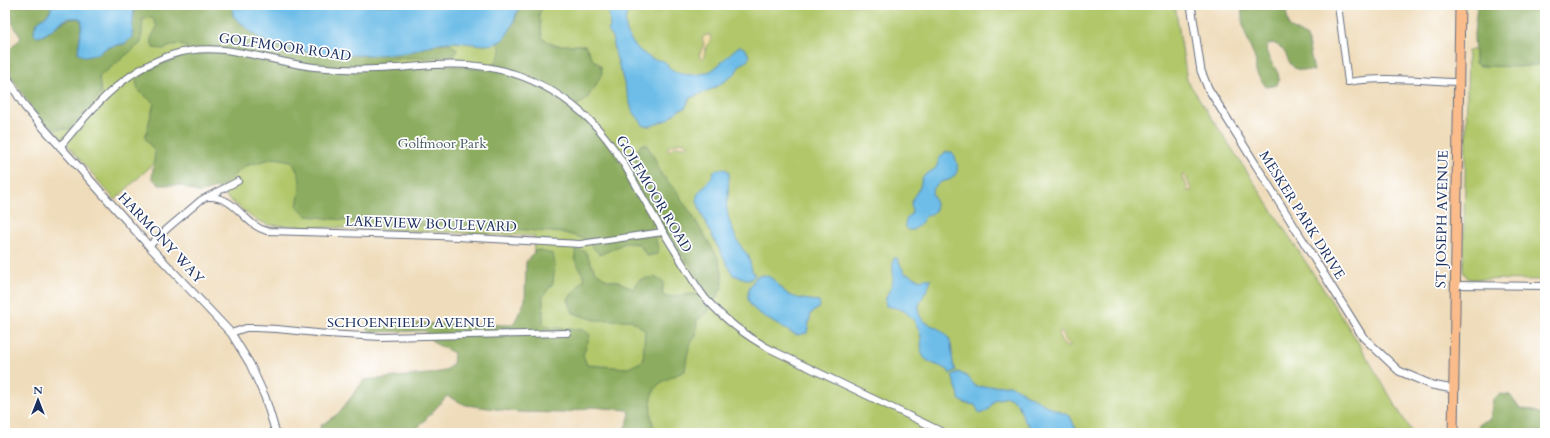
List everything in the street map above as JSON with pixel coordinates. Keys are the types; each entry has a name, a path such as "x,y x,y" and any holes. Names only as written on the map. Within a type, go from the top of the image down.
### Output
{"main road":[{"name":"ST JOSEPH AVENUE","path":"1452,433 1460,5"}],"street":[{"name":"MESKER PARK DRIVE","path":"1190,5 1201,71 1208,88 1363,337 1399,371 1432,385 1453,390"},
{"path":"1338,5 1348,82 1366,79 1410,79 1458,82"},
{"name":"GOLFMOOR ROAD","path":"60,148 90,112 122,81 156,60 191,50 221,49 312,66 356,70 377,70 446,63 476,65 506,71 555,92 596,125 619,154 691,278 706,298 737,328 760,344 945,433"},
{"name":"HARMONY WAY","path":"5,74 25,107 60,148 231,333 250,364 256,377 265,397 276,433"},
{"path":"149,246 194,206 238,181"},
{"name":"LAKEVIEW BOULEVARD","path":"208,197 220,198 232,203 254,224 262,230 268,231 439,236 580,244 663,232"},
{"path":"1454,285 1545,286"},
{"name":"SCHOENFIELD AVENUE","path":"231,333 246,328 255,328 381,337 567,333"}],"green space":[{"name":"Golfmoor Park","path":"5,5 52,5 46,16 37,23 43,36 64,22 79,18 82,22 78,53 98,54 106,48 126,43 135,11 134,5 233,5 233,16 282,47 318,52 376,54 406,52 447,42 457,49 456,54 439,57 389,59 386,64 387,69 447,65 487,71 499,57 501,51 498,43 507,34 514,22 520,5 543,5 539,14 542,38 554,45 585,45 593,60 601,67 602,73 595,87 585,101 576,105 580,115 600,131 620,163 625,167 635,165 638,149 641,145 646,144 655,159 661,174 680,195 681,200 689,210 717,256 721,267 723,282 722,288 708,312 697,320 696,336 689,348 685,371 662,382 657,386 652,396 652,423 658,433 620,433 627,424 630,414 627,410 592,407 563,413 518,412 466,405 447,396 415,431 416,433 322,433 320,431 320,426 339,413 364,380 445,371 453,364 454,353 434,343 425,331 372,332 363,326 379,323 513,325 525,301 526,262 536,250 553,254 555,265 553,283 543,296 543,323 547,327 584,330 590,335 583,355 587,365 628,368 643,361 645,330 631,320 595,320 573,313 568,299 585,278 575,260 575,250 585,251 595,271 607,280 618,281 633,289 639,280 654,277 664,282 662,293 665,297 697,294 700,284 697,274 658,224 653,224 651,228 659,249 657,254 647,256 639,244 625,243 600,255 585,239 565,233 442,224 398,226 307,216 297,206 300,183 295,167 291,161 274,158 245,166 220,187 199,193 180,185 159,185 152,178 155,152 145,138 154,103 138,90 136,80 143,72 184,56 187,47 177,44 163,49 153,48 151,38 157,27 153,18 143,19 141,43 99,77 101,94 71,129 55,129 41,122 6,69 6,53 21,38 13,24 10,9 5,7"},
{"path":"28,5 1175,5 1187,80 1356,339 1412,433 647,433 638,403 531,339 534,236 269,225 254,219 224,195 174,144 115,200 36,109 23,90 5,58 27,57"},
{"path":"1242,5 1285,5 1289,27 1307,37 1314,71 1295,68 1281,48 1272,43 1267,46 1267,52 1268,57 1277,70 1279,80 1277,85 1266,87 1256,71 1256,60 1243,27"},
{"path":"1477,5 1545,5 1545,64 1519,67 1480,66 1475,63 1474,34"},
{"path":"1468,50 1545,50 1545,280 1468,279 1463,271"},
{"path":"1500,394 1510,395 1520,409 1527,409 1539,413 1545,417 1545,433 1478,433 1477,428 1480,423 1490,419 1493,399"}],"sand":[{"path":"706,35 710,35 711,41 706,46 704,57 702,59 699,55 704,44 702,38"},
{"path":"680,142 688,144 687,147 676,146 669,151 667,150 669,146"},
{"path":"1183,174 1186,177 1191,191 1187,191 1187,186 1182,178"},
{"path":"1060,331 1063,333 1065,340 1070,345 1069,348 1061,341 1059,336"}],"water":[{"path":"52,5 134,5 132,37 126,43 106,48 98,54 85,57 78,53 82,22 79,18 69,18 41,36 37,37 34,33 36,24 50,12"},
{"path":"233,5 520,5 509,32 497,43 480,45 444,42 405,53 351,55 293,49 276,45 261,39 233,16"},
{"path":"620,7 626,7 628,10 626,18 627,32 630,39 640,51 653,59 665,62 670,68 678,73 693,75 707,73 740,46 745,49 750,56 747,61 740,65 734,75 714,88 690,98 685,108 678,110 669,119 651,126 644,126 632,110 612,37 608,31 610,27 609,13"},
{"path":"946,152 952,152 957,162 955,175 948,180 940,182 934,189 932,193 936,204 935,211 926,216 913,230 908,230 905,225 906,220 912,212 911,204 920,187 922,179 925,175 936,168 940,157"},
{"path":"722,168 727,170 729,173 727,203 728,216 735,235 748,255 752,271 755,275 750,280 733,275 705,222 697,202 698,193 710,179 714,171"},
{"path":"894,258 897,258 905,274 909,274 918,279 931,279 930,284 919,304 919,314 924,321 942,331 949,339 953,363 956,370 950,374 945,368 925,359 922,351 920,333 915,322 910,316 902,310 886,306 886,296 893,281"},
{"path":"764,275 771,278 789,295 818,301 820,304 819,308 811,313 807,333 798,335 792,333 768,319 751,306 748,299 750,288 757,276"},
{"path":"958,372 968,377 976,387 1010,385 1049,407 1070,416 1075,427 1080,433 1036,433 1024,420 1019,406 1014,400 1007,397 995,400 987,411 980,414 975,405 964,403 959,399 952,376"}]}
